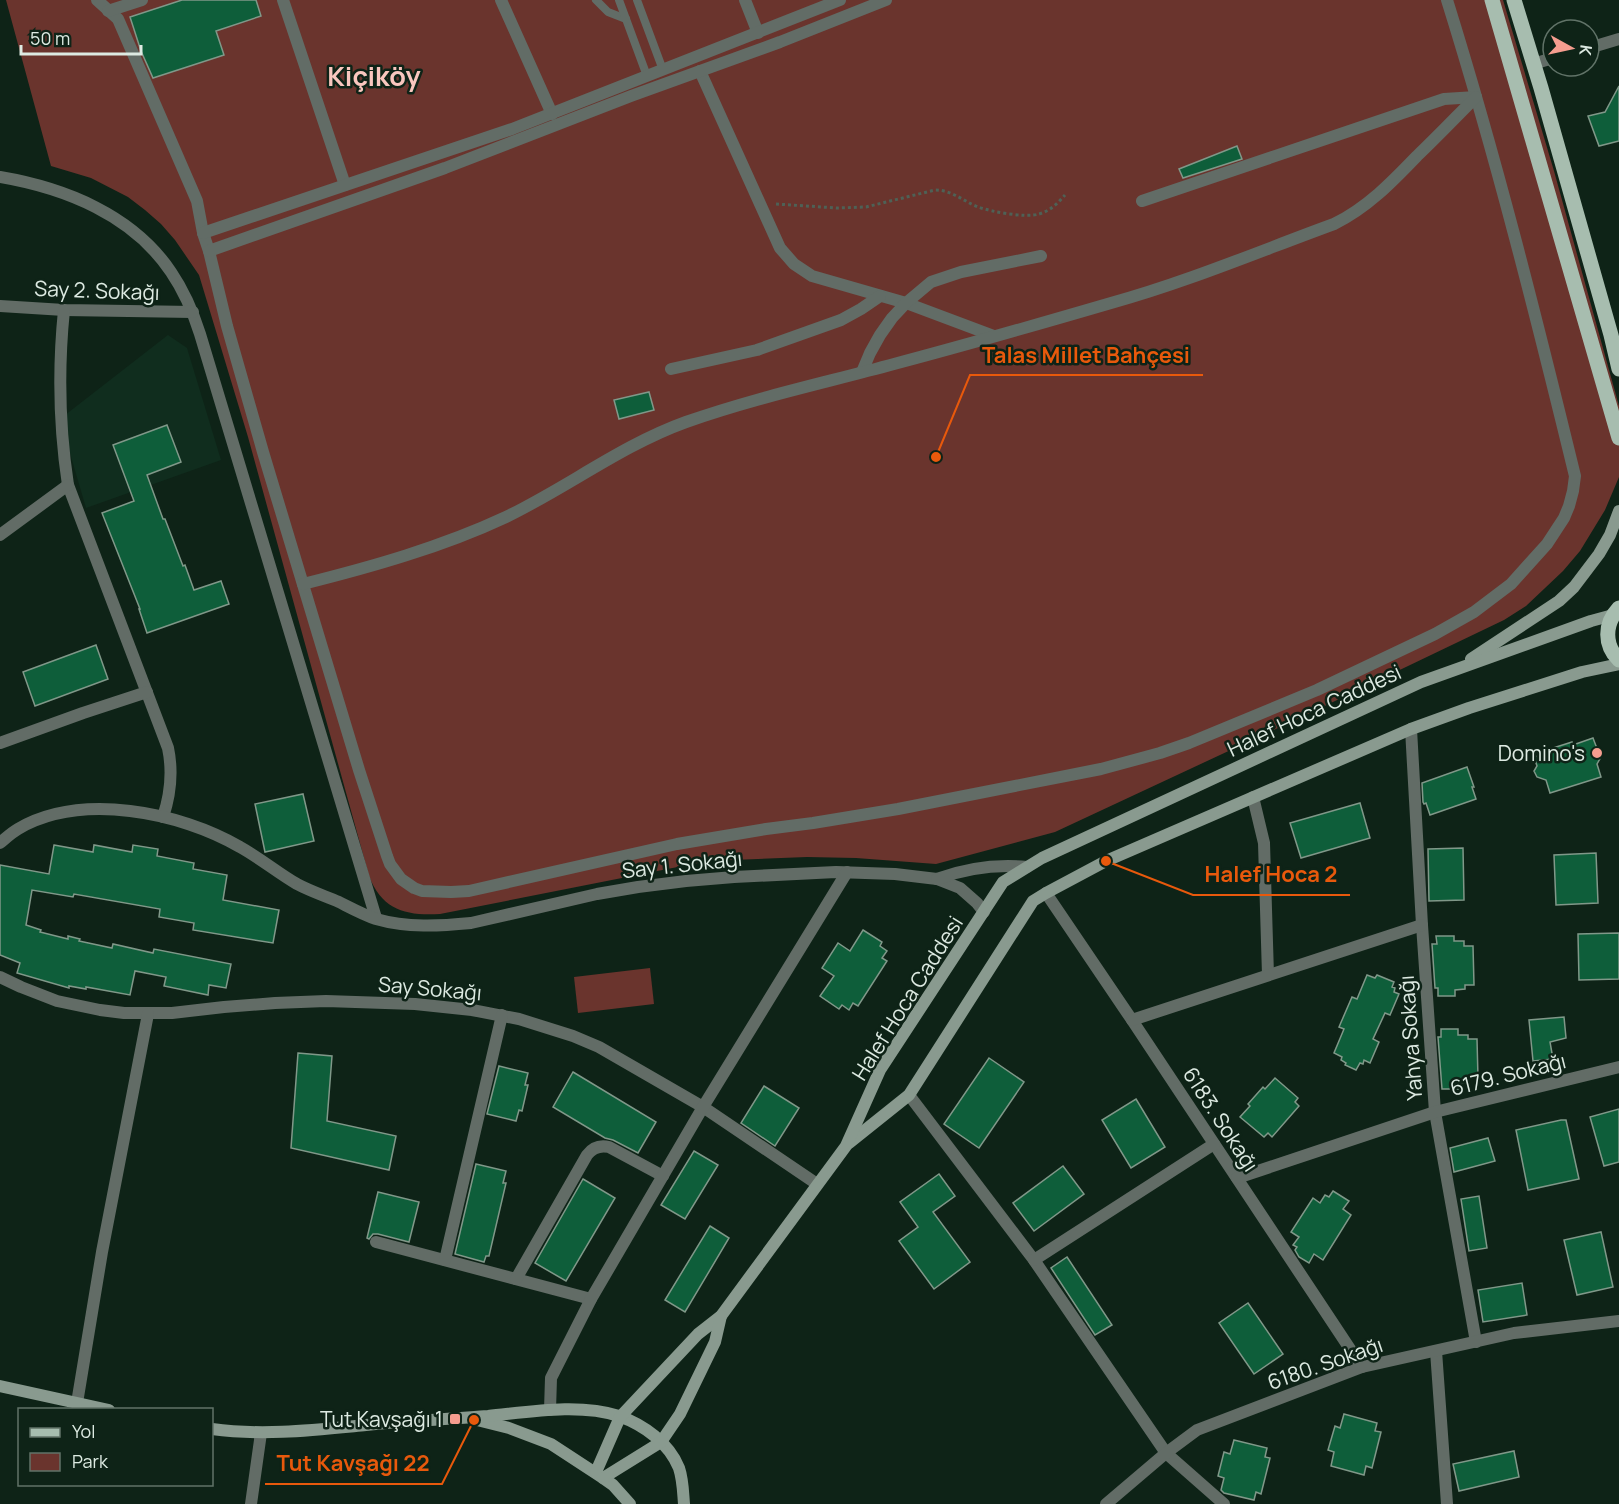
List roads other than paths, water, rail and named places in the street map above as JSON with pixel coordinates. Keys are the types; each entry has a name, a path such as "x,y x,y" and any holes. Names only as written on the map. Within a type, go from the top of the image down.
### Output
{"main road":[{"path":"1492,0 1619,438"},
{"path":"1514,0 1615,334 1619,369"},
{"path":"1455,670 1560,601 1574,587 1599,554 1619,511"},
{"path":"599,1475 620,1417 698,1334 721,1316 846,1146 909,1095 1033,901 1106,861 1411,729 1469,708 1619,662 1608,641 1608,627 1617,609"},
{"name":"Halef Hoca Caddesi","path":"846,1146 880,1070 1003,882 1041,858 1411,687 1617,609"},
{"path":"599,1475 661,1442 680,1414 715,1342 721,1316"},
{"path":"0,1386 98,1408"},
{"path":"213,1429 261,1433 303,1432 550,1410 595,1411 620,1417 645,1428 661,1442 679,1468 684,1504"},
{"path":"455,1419 474,1419 509,1428 551,1444 613,1485 630,1504"}],"street":[{"path":"97,0 118,19 197,201 227,326 359,770 387,856 390,864 402,879 414,888 429,892 469,891 677,844 755,830 870,814 1082,774 1160,753 1317,690 1435,634 1474,612 1511,584 1536,558 1557,529 1569,506 1575,476 1519,250 1447,0"},
{"path":"108,11 142,0"},
{"path":"283,0 345,185"},
{"path":"501,0 552,114"},
{"path":"745,0 758,33"},
{"path":"203,233 512,129 840,0"},
{"path":"209,251 445,168 886,0"},
{"path":"1601,44 1619,39"},
{"path":"1533,64 1541,62"},
{"path":"700,71 780,248 794,264 812,276 906,303 994,336"},
{"path":"1142,201 1444,99 1476,97"},
{"path":"303,584 379,564 477,529 534,502 631,446 684,423 759,400 1154,291 1334,224 1347,218 1369,202 1476,97"},
{"path":"0,177 63,193 94,207 130,228 146,241 172,272 183,292 193,312 376,918"},
{"path":"862,372 870,353 892,318 931,282 961,272 1041,256"},
{"path":"671,369 757,350 841,320 880,296"},
{"name":"Say 2. Sokağı","path":"0,306 64,310 193,312"},
{"path":"64,310 59,386 63,452 68,485 168,748 171,761 171,789 163,817"},
{"path":"0,535 68,485"},
{"path":"0,742 147,693"},
{"name":"Yahya Sokağı","path":"1411,729 1435,1112 1476,1342"},
{"path":"1253,797 1264,843 1268,975"},
{"name":"Say 1. Sokağı","path":"0,843 30,823 75,811 130,811 163,817 219,836 299,885 376,918 414,925 452,925 471,922 597,894 686,881 847,872 895,874 948,882 969,895 984,912"},
{"path":"937,879 975,868 1026,867"},
{"path":"550,1410 551,1378 591,1299 703,1107 847,872"},
{"name":"6183. Sokağı","path":"1046,893 1362,1367"},
{"path":"1132,1020 1422,925"},
{"name":"Say Sokağı","path":"0,977 57,1001 100,1010 148,1014 326,1001 415,1004 502,1015 546,1026 599,1047 703,1107 817,1184"},
{"path":"77,1404 102,1252 148,1014"},
{"path":"445,1260 502,1015"},
{"name":"6179. Sokağı","path":"1237,1178 1435,1112 1619,1067"},
{"path":"909,1095 1034,1260 1166,1453 1224,1504"},
{"path":"1034,1260 1214,1144"},
{"path":"516,1280 587,1155 593,1149 609,1147 663,1176"},
{"path":"376,1242 591,1299"},
{"name":"6180. Sokağı","path":"1106,1504 1197,1430 1362,1367 1514,1333 1619,1321"},
{"path":"1436,1351 1447,1504"},
{"path":"251,1504 261,1433"}],"lane":[{"path":"596,0 608,12 626,19"},
{"path":"619,0 647,76"},
{"path":"637,0 663,70"}],"place":[{"name":"Talas Millet Bahçesi","path":"936,457"},
{"name":"Domino's","path":"1597,753"},
{"name":"Halef Hoca 2","path":"1106,861"},
{"name":"Tut Kavşağı 1","path":"455,1419"},
{"name":"Tut Kavşağı 22","path":"474,1420"}],"district":[{"name":"Kiçiköy","path":"374,75"}]}
